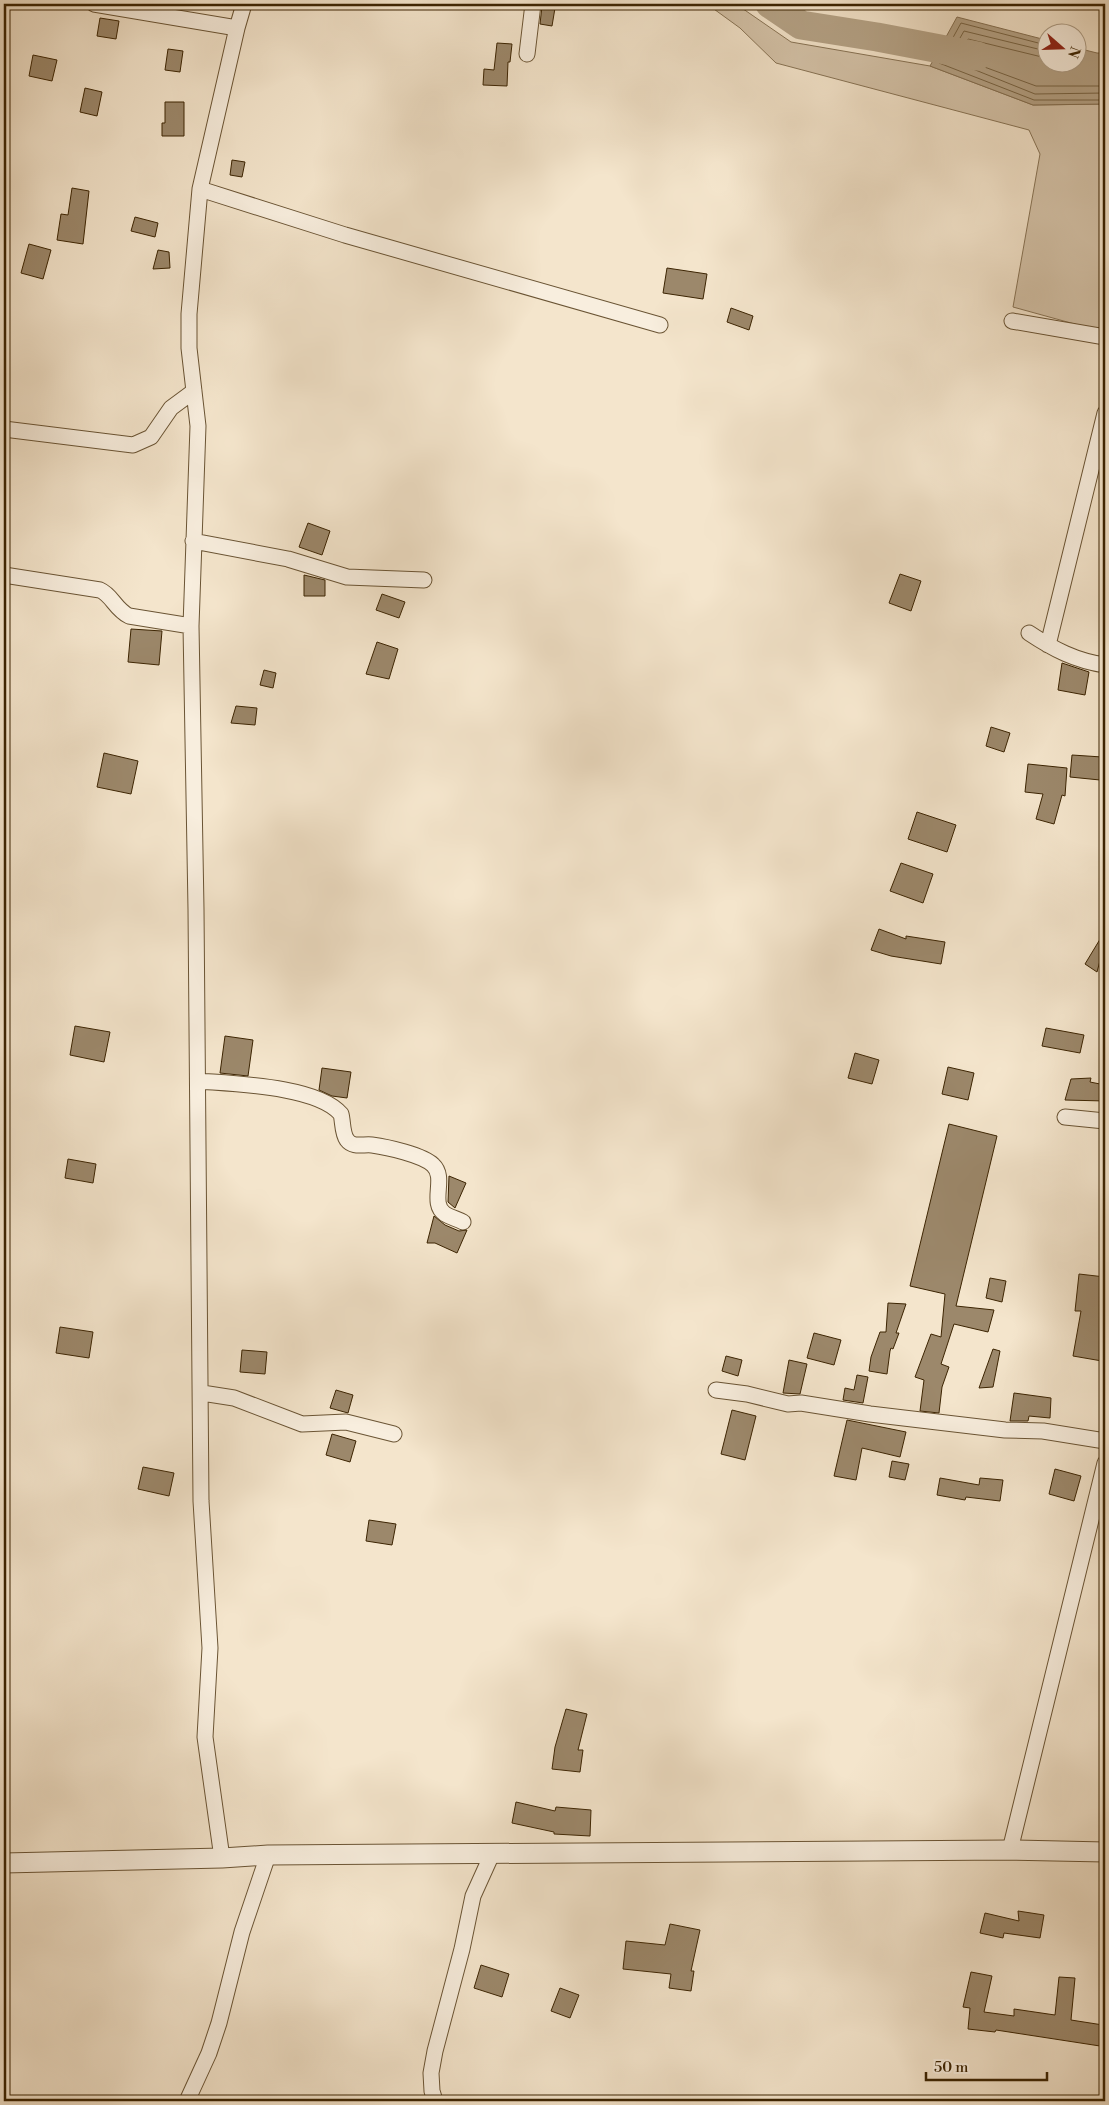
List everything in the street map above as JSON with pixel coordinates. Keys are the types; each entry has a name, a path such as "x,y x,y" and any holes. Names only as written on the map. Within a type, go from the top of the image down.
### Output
{"street":[{"path":"94,4 237,28"},
{"path":"222,1858 205,1737 210,1648 201,1501 202,1394 191,626 198,426 189,348 189,314 200,189 244,4"},
{"path":"527,54 533,4"},
{"path":"200,189 345,235 660,325"},
{"path":"1012,321 1105,337"},
{"path":"4,429 134,445 151,437 171,408 194,391"},
{"path":"1048,645 1105,413"},
{"path":"193,541 288,559 346,577 424,580"},
{"path":"4,575 100,590 108,594 120,611 129,616 191,626"},
{"path":"1029,633 1076,659 1105,665"},
{"path":"198,1081 258,1086 315,1097 328,1102 341,1114 344,1133 349,1142 354,1145 374,1146 424,1158 433,1165 440,1173 438,1203 440,1209 444,1214 463,1222"},
{"path":"1065,1117 1105,1122"},
{"path":"716,1390 748,1394 788,1404 801,1403 1005,1430 1043,1431 1105,1440"},
{"path":"202,1394 234,1398 302,1424 346,1422 394,1434"},
{"path":"1010,1850 1105,1463"},
{"path":"4,1863 222,1858 268,1855 1010,1850 1105,1852"},
{"path":"436,2101 432,2091 431,2073 435,2051 462,1949 473,1896 492,1854"},
{"path":"187,2101 209,2053 219,2023 242,1932 268,1855"}],"shaded area":[{"path":"707,4 736,4 791,42 930,66 1033,105 1105,104 1105,283 1100,331 1013,307 1040,154 1029,130 776,63 740,28"}],"water":[{"path":"957,17 1036,37 1036,72 1086,72 1086,50 1105,53 1105,104 1033,105 930,66"}],"building":[{"path":"542,6 555,8 552,26 540,24"},
{"path":"100,18 119,21 116,39 97,36"},
{"path":"497,43 512,44 510,62 508,62 507,86 483,85 484,69 494,70"},
{"path":"168,49 183,51 180,72 165,70"},
{"path":"33,55 57,60 52,81 29,76"},
{"path":"85,88 102,92 97,116 80,112"},
{"path":"165,102 184,102 184,136 162,136 162,123 165,123"},
{"path":"232,160 245,162 242,177 230,175"},
{"path":"72,188 89,191 83,244 57,240 61,214 68,215"},
{"path":"135,217 158,223 155,237 131,231"},
{"path":"29,244 51,250 43,279 21,273"},
{"path":"158,250 169,252 170,268 153,269"},
{"path":"667,268 707,274 703,299 663,293"},
{"path":"731,308 753,316 749,330 727,322"},
{"path":"308,523 330,531 322,555 299,547"},
{"path":"900,574 921,581 911,611 889,603"},
{"path":"304,575 325,580 325,596 304,596"},
{"path":"382,594 405,602 399,618 376,610"},
{"path":"131,629 162,631 159,665 128,662"},
{"path":"377,642 398,649 389,679 366,674"},
{"path":"1062,663 1089,672 1085,695 1058,690"},
{"path":"264,670 276,673 273,688 260,685"},
{"path":"236,706 257,708 255,725 231,723"},
{"path":"991,727 1010,733 1004,752 986,746"},
{"path":"104,753 138,761 131,794 97,787"},
{"path":"1072,755 1102,757 1100,780 1070,777"},
{"path":"1028,764 1067,768 1065,796 1062,795 1054,824 1036,819 1043,794 1025,792"},
{"path":"917,812 956,825 947,852 908,839"},
{"path":"901,863 933,874 923,903 890,891"},
{"path":"879,929 906,939 906,936 945,942 941,964 891,956 871,950"},
{"path":"1105,931 1105,942 1097,972 1085,964"},
{"path":"75,1026 110,1032 104,1062 70,1055"},
{"path":"1046,1028 1084,1035 1080,1053 1042,1046"},
{"path":"225,1036 253,1040 248,1076 220,1073"},
{"path":"855,1053 879,1060 872,1084 848,1078"},
{"path":"948,1067 974,1073 968,1100 942,1094"},
{"path":"322,1068 351,1072 347,1098 332,1096 319,1090"},
{"path":"1091,1078 1090,1082 1105,1085 1105,1101 1065,1100 1071,1079"},
{"path":"949,1124 997,1136 956,1306 994,1310 988,1332 954,1324 941,1364 949,1367 942,1387 939,1413 920,1411 924,1380 915,1377 931,1334 941,1337 945,1294 910,1286"},
{"path":"68,1159 96,1164 93,1183 65,1178"},
{"path":"449,1176 466,1183 455,1208 448,1202"},
{"path":"434,1216 445,1225 459,1231 467,1230 457,1253 435,1243 427,1243"},
{"path":"1079,1274 1105,1277 1105,1342 1102,1361 1073,1356 1081,1311 1075,1311"},
{"path":"990,1278 1006,1281 1002,1302 986,1298"},
{"path":"888,1303 906,1304 896,1333 899,1333 893,1349 891,1348 890,1351 887,1374 869,1371 871,1357 880,1332 886,1332"},
{"path":"60,1327 93,1332 89,1358 56,1353"},
{"path":"814,1333 841,1340 834,1365 807,1358"},
{"path":"993,1349 1000,1351 993,1387 979,1388"},
{"path":"242,1350 267,1352 265,1374 240,1372"},
{"path":"726,1356 742,1360 738,1376 722,1371"},
{"path":"789,1360 807,1364 800,1394 783,1393"},
{"path":"857,1375 868,1377 863,1403 843,1400 845,1388 854,1390"},
{"path":"336,1390 353,1395 348,1413 330,1408"},
{"path":"1014,1393 1051,1398 1050,1418 1029,1416 1028,1421 1010,1421"},
{"path":"732,1410 756,1416 745,1460 721,1454"},
{"path":"847,1420 906,1432 900,1457 862,1448 856,1480 834,1476"},
{"path":"332,1434 356,1441 350,1462 326,1455"},
{"path":"892,1461 909,1464 905,1480 889,1477"},
{"path":"143,1467 174,1473 169,1496 138,1489"},
{"path":"1055,1469 1081,1476 1074,1501 1049,1494"},
{"path":"940,1478 979,1485 980,1478 1003,1480 1000,1501 966,1497 965,1500 937,1495"},
{"path":"369,1520 396,1524 392,1545 366,1541"},
{"path":"566,1709 587,1714 578,1750 583,1750 580,1772 552,1769 555,1747"},
{"path":"516,1802 555,1811 556,1807 591,1810 590,1836 554,1834 554,1832 512,1823"},
{"path":"1018,1911 1044,1915 1040,1938 1004,1933 1003,1938 980,1933 985,1913 1019,1921"},
{"path":"670,1924 700,1930 691,1971 694,1971 691,1991 669,1988 671,1974 623,1969 626,1941 665,1945"},
{"path":"481,1965 509,1974 502,1997 474,1988"},
{"path":"971,1972 992,1976 984,2012 1014,2016 1014,2009 1055,2015 1059,1977 1075,1978 1071,2020 1103,2025 1100,2046 996,2030 995,2032 968,2029 970,2008 963,2007"},
{"path":"560,1988 579,1995 570,2018 551,2011"}],"waterway":[{"path":"770,4 801,25 977,56"}]}
